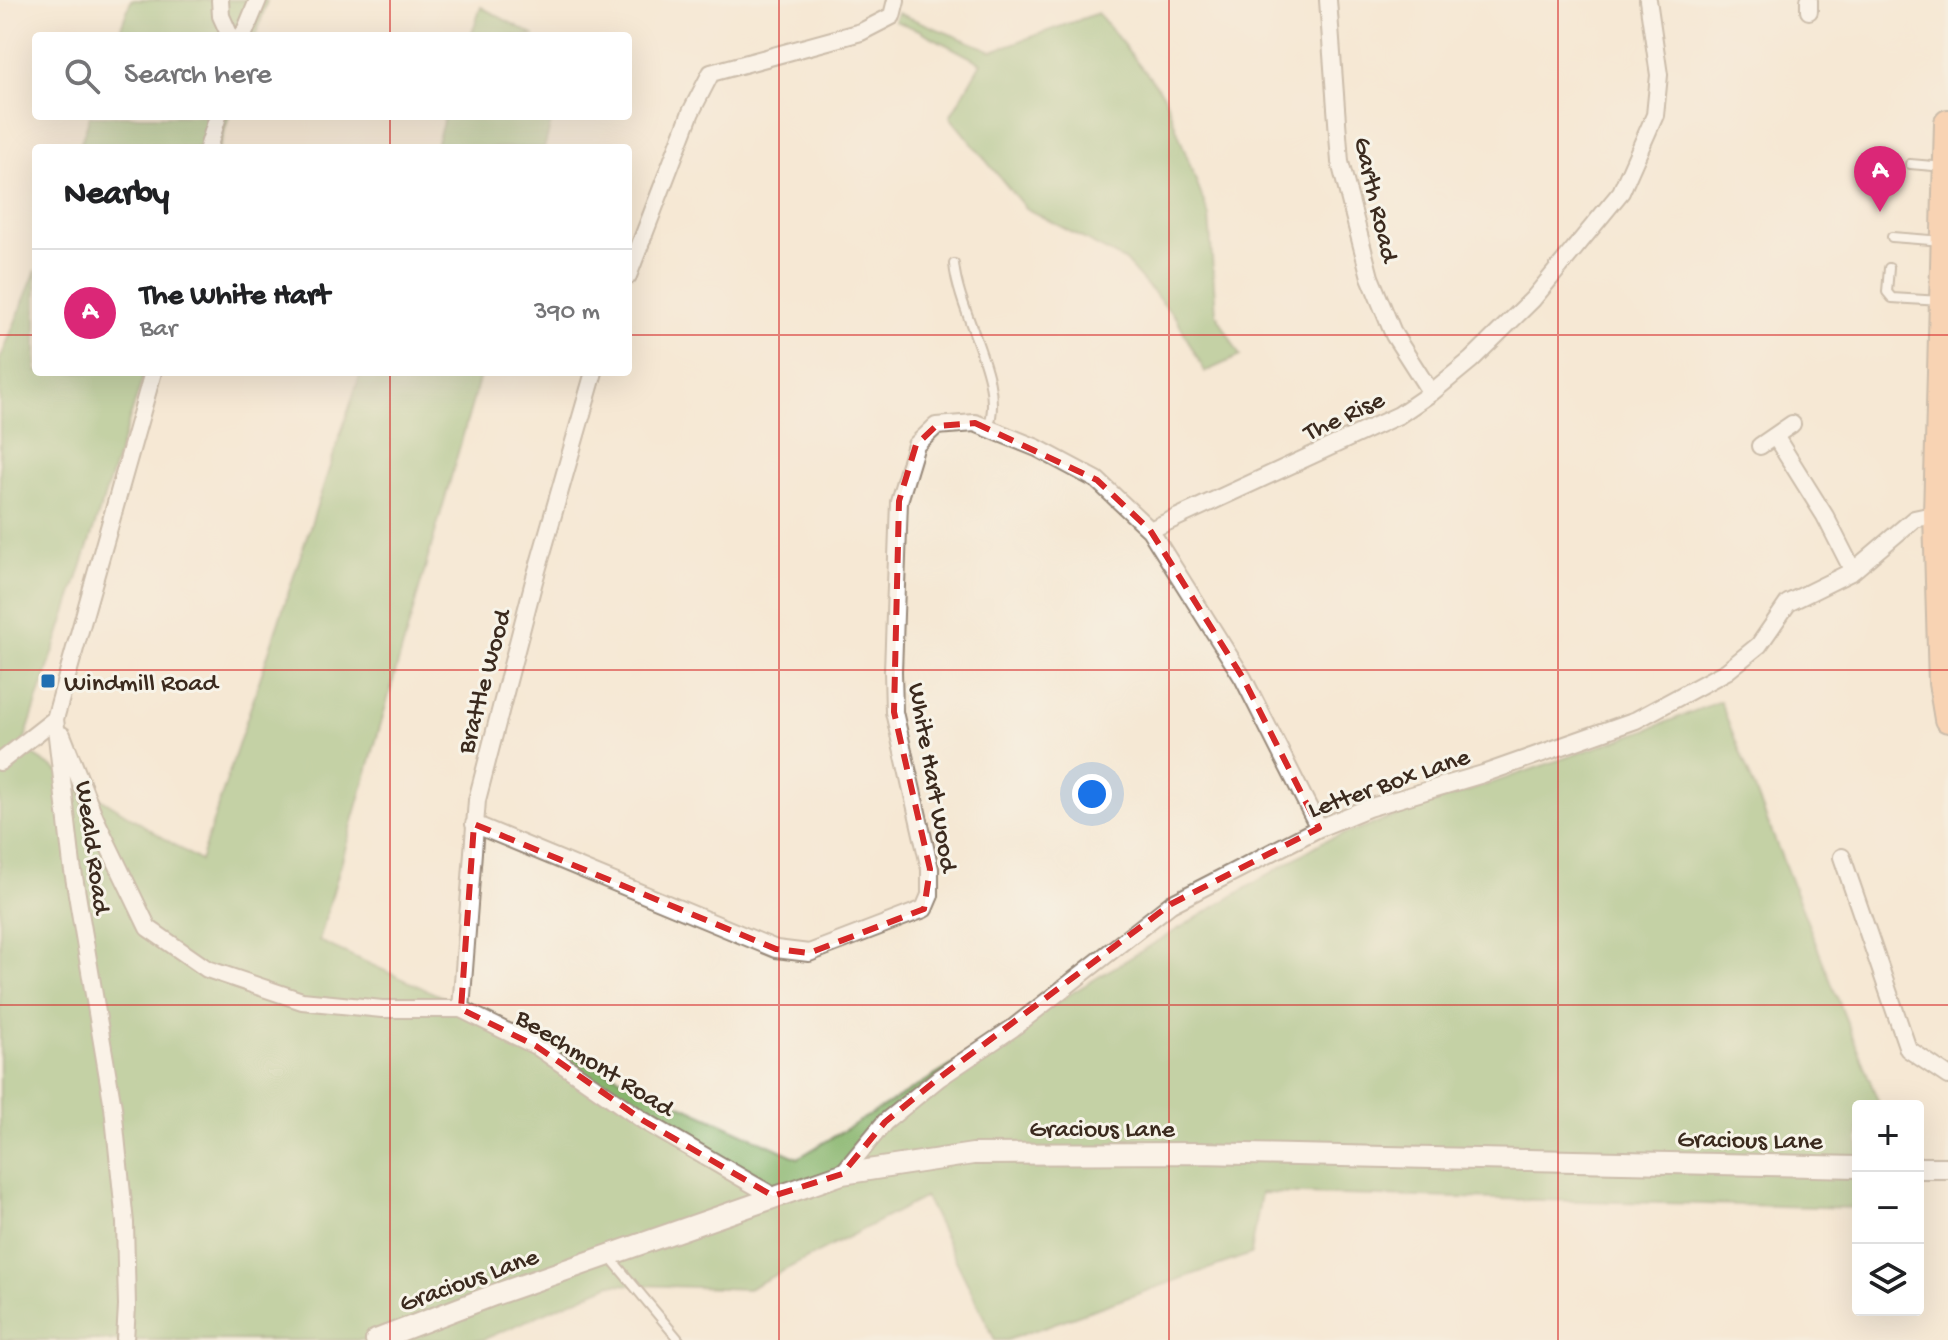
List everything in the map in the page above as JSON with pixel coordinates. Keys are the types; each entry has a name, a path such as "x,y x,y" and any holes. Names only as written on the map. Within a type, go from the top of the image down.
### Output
{"main road":[{"path":"1948,123 1937,514 1942,683 1948,719"}],"street":[{"path":"220,0 221,16 228,32"},
{"path":"245,32 258,0"},
{"path":"632,266 691,112 711,73 861,32 892,16 896,0"},
{"name":"Garth Road","path":"1328,0 1340,162 1367,263 1394,335 1431,393"},
{"name":"The Rise","path":"1150,530 1399,415 1471,360 1533,299 1621,192 1655,115 1659,75 1648,0"},
{"path":"209,144 217,120"},
{"name":"Weald Road","path":"125,1340 125,1223 113,1107 72,865 55,719 152,376"},
{"name":"Brattle Wood","path":"461,1009 477,800 575,430 593,376"},
{"name":"White Hart Wood","path":"474,824 776,949 809,953 924,909 930,895 930,869 894,712 893,671 899,501 916,445 936,426 975,423 1037,448 1097,480 1150,530"},
{"path":"1760,446 1792,424"},
{"path":"1775,436 1825,516 1853,571"},
{"name":"Letter Box Lane","path":"842,1174 885,1122 939,1078 1013,1028 1171,904 1319,828 1404,795 1483,774 1636,720 1727,671 1759,645 1788,603 1853,571 1914,519 1937,514"},
{"path":"1150,530 1243,678 1319,828"},
{"path":"0,762 55,719"},
{"name":"Beechmont Road","path":"55,719 101,832 148,928 207,969 302,1001 382,1009 461,1009 536,1046 644,1121 773,1196"},
{"path":"1842,857 1908,1049 1948,1076"},
{"name":"Gracious Lane","path":"376,1340 494,1295 842,1174 973,1154 1092,1152 1852,1167"},
{"path":"1924,1168 1948,1168"}],"lane":[{"path":"1910,164 1945,167"},
{"path":"1892,237 1943,241"},
{"path":"954,264 970,327 992,387 992,419 988,428"},
{"path":"1889,268 1887,292 1892,298 1942,301"},
{"path":"608,1256 679,1340"}],"highlighted area":[{"path":"975,423 1097,480 1150,530 1243,678 1319,828 1171,904 885,1122 842,1174 773,1196 644,1121 536,1046 461,1009 474,824 776,949 809,953 924,909 930,869 894,712 899,501 916,445 936,426"}],"green space":[{"path":"131,0 267,0 257,32 119,32"},
{"path":"481,7 528,32 472,32"},
{"path":"898,13 992,51 1098,13 1164,95 1209,216 1216,313 1240,356 1205,372 1176,318 1124,260 1025,208 950,117 981,63 919,30 895,21"},
{"path":"89,120 228,120 220,144 80,144"},
{"path":"444,120 552,120 545,144 436,144"},
{"path":"32,280 32,376 144,376 22,748 200,861 360,376 480,376 319,941 798,1158 1324,841 1646,730 1720,701 1878,1100 1852,1100 1852,1208 1261,1193 1251,1254 1007,1340 995,1340 925,1197 748,1289 611,1284 482,1340 0,1340 0,360"}],"place":[{"name":"The White Hart","path":"1880,212"},
{"name":"Windmill Road","path":"48,681"}]}
